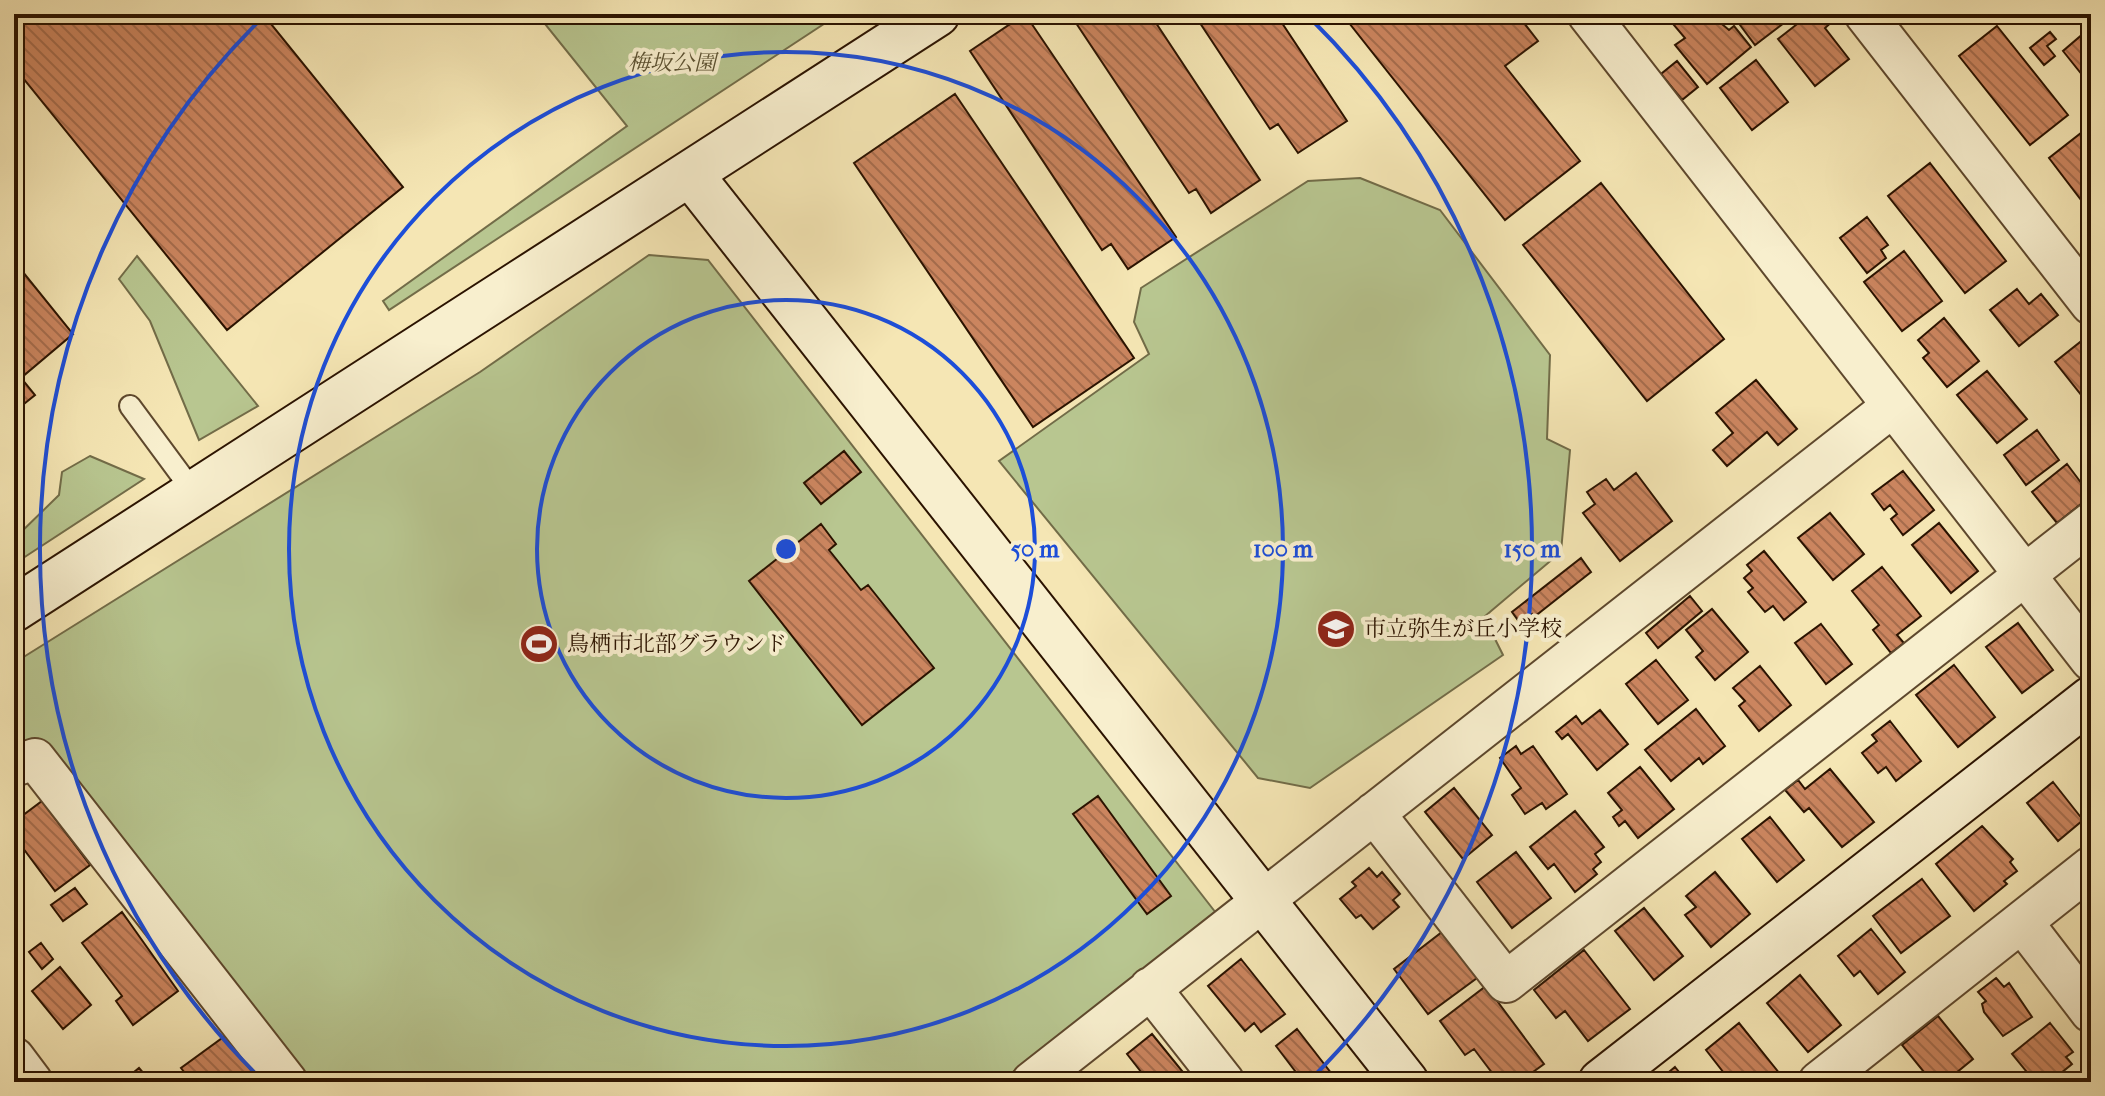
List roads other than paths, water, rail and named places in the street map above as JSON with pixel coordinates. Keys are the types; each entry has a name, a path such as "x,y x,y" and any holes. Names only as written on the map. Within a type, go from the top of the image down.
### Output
{"street":[{"path":"14,609 937,14"},
{"path":"1588,14 2091,660"},
{"path":"1865,14 2091,304"},
{"path":"691,175 1406,1082"},
{"path":"1032,1082 1893,406"},
{"path":"1374,813 1506,982 2091,523"},
{"path":"1601,1082 2091,699"},
{"path":"14,766 35,759 287,1082"},
{"path":"1842,1075 2091,867"},
{"path":"2022,922 2091,1012"},
{"path":"1150,988 1224,1082"},
{"path":"14,1058 32,1082"}],"lane":[{"path":"130,406 195,494"}],"place":[{"name":"市立弥生が丘小学校","path":"1336,629"},
{"name":"鳥栖市北部グラウンド","path":"539,644"}],"park label":[{"name":"梅坂公園","path":"672,63"}]}
